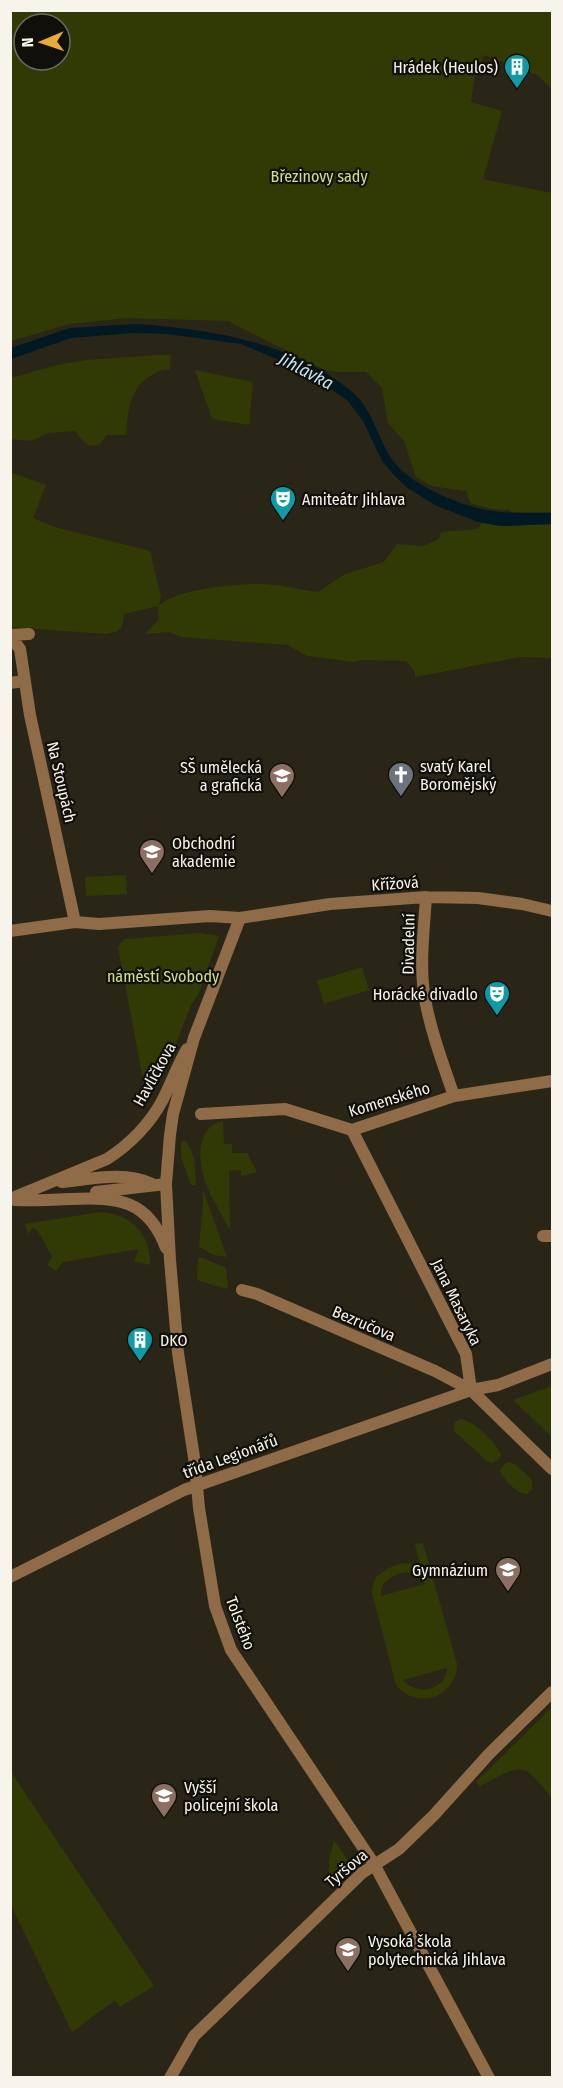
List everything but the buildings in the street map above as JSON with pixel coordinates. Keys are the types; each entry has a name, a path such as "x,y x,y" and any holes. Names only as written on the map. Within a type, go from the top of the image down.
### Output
{"street":[{"name":"Na Stoupách","path":"10,635 20,649 30,715 75,922"},
{"path":"10,683 24,681"},
{"name":"Křížová","path":"240,918 330,904 426,897 478,898 552,910"},
{"name":"Divadelní","path":"426,897 422,962 425,997 432,1030 454,1096"},
{"path":"10,931 75,922 99,924 210,916 240,918 194,1038"},
{"name":"Tolstého","path":"194,1038 173,1114 166,1184 178,1353 210,1584 218,1615 231,1650 374,1864 489,2078"},
{"name":"Havlíčkova","path":"10,1199 107,1159 132,1140 161,1103 180,1061 194,1038"},
{"name":"Komenského","path":"201,1114 285,1109 352,1130 454,1096 552,1081"},
{"name":"Jana Masaryka","path":"352,1130 466,1354 471,1390"},
{"name":"Havlíčkova","path":"53,1182 120,1177 141,1179 152,1184"},
{"name":"Havlíčkova","path":"50,1200 89,1192 136,1189 152,1184 166,1184"},
{"name":"Havlíčkova","path":"10,1199 102,1198 132,1204 152,1221 164,1242 170,1260"},
{"name":"Bezručova","path":"242,1290 257,1294 435,1371 471,1390"},
{"name":"třída Legionářů","path":"10,1577 184,1490 552,1364"},
{"path":"471,1390 552,1469"},
{"name":"Tyršova","path":"170,2078 194,2036 334,1899 374,1864 399,1849 489,1754 552,1692"}],"green space":[{"name":"Březinovy sady","path":"10,11 552,11 552,89 537,75 484,55 480,66 476,66 471,102 502,111 483,179 552,193 552,512 511,512 510,510 492,509 470,503 466,490 432,486 416,477 404,441 388,423 382,388 366,372 325,370 228,321 127,318 70,324 11,341"},
{"path":"171,355 170,370 156,372 144,380 134,393 126,435 107,435 96,446 86,443 75,431 49,433 31,441 11,439 11,378 57,365 86,360"},
{"path":"195,370 253,382 249,425 212,419"},
{"path":"10,472 46,485 33,518 54,527 150,551 161,597 159,605 179,595 230,585 269,584 318,592 345,574 384,562 397,544 423,546 439,539 441,532 477,529 482,523 501,526 552,524 552,658 520,657 415,677 415,672 406,661 362,660 353,662 308,656 287,645 181,637 169,632 145,634 159,619 158,606 124,614 120,628 106,634 11,627"},
{"path":"126,875 127,894 86,896 85,877"},
{"name":"náměstí Svobody","path":"200,933 219,936 199,993 191,1005 171,1057 147,1100 118,947 124,939"},
{"path":"362,967 369,990 324,1004 317,981"},
{"path":"223,1121 224,1144 232,1144 232,1153 247,1153 257,1172 241,1176 241,1170 229,1171 230,1230 206,1184 200,1156 207,1130"},
{"path":"181,1141 187,1142 194,1157 196,1185 191,1185 181,1157"},
{"path":"203,1190 227,1257 214,1255 199,1247"},
{"path":"100,1212 121,1217 130,1221 137,1228 147,1244 150,1265 134,1261 139,1249 63,1262 56,1271 47,1265 52,1257 38,1231 33,1228 28,1234 25,1224"},
{"path":"198,1258 226,1268 228,1285 226,1289 197,1280"},
{"path":"552,1386 552,1437 513,1400"},
{"path":"461,1419 471,1423 490,1439 501,1455 498,1460 488,1462 454,1431 455,1422"},
{"path":"507,1462 515,1464 532,1480 532,1489 527,1494 515,1489 504,1478 500,1470"},
{"path":"423,1543 457,1664 450,1685 434,1697 425,1698 405,1693 396,1685 372,1593 376,1577 389,1568 401,1563 420,1565 415,1544","holes":["401,1573 418,1575 425,1584 381,1596 384,1584","447,1668 442,1682 430,1689 416,1688 403,1680"]},
{"path":"552,1707 552,1799 534,1777 520,1769 505,1773 480,1786 476,1782"},
{"path":"11,1772 154,1986 120,2007 115,2000 72,2032 11,1905"},
{"path":"334,1840 351,1865 329,1886 329,1860"}],"water":[{"name":"Jihlávka","path":"136,324 221,334 249,341 303,361 328,374 358,398 370,415 393,461 412,479 438,494 481,509 508,513 552,513 552,524 501,526 478,522 437,506 406,487 393,474 382,461 363,421 348,401 296,367 241,344 167,334 133,333 71,338 11,359 11,348 70,328"}],"place":[{"name":"Hrádek (Heulos)","path":"517,90"},
{"name":"Amiteátr Jihlava","path":"283,522"},
{"name":"svatý Karel Boromějský","path":"401,798"},
{"name":"SŠ umělecká a grafická","path":"282,799"},
{"name":"Obchodní akademie","path":"152,875"},
{"name":"Horácké divadlo","path":"497,1017"},
{"name":"DKO","path":"140,1363"},
{"name":"Gymnázium","path":"508,1593"},
{"name":"Vyšší policejní škola","path":"164,1819"},
{"name":"Vysoká škola polytechnická Jihlava","path":"348,1973"}]}
